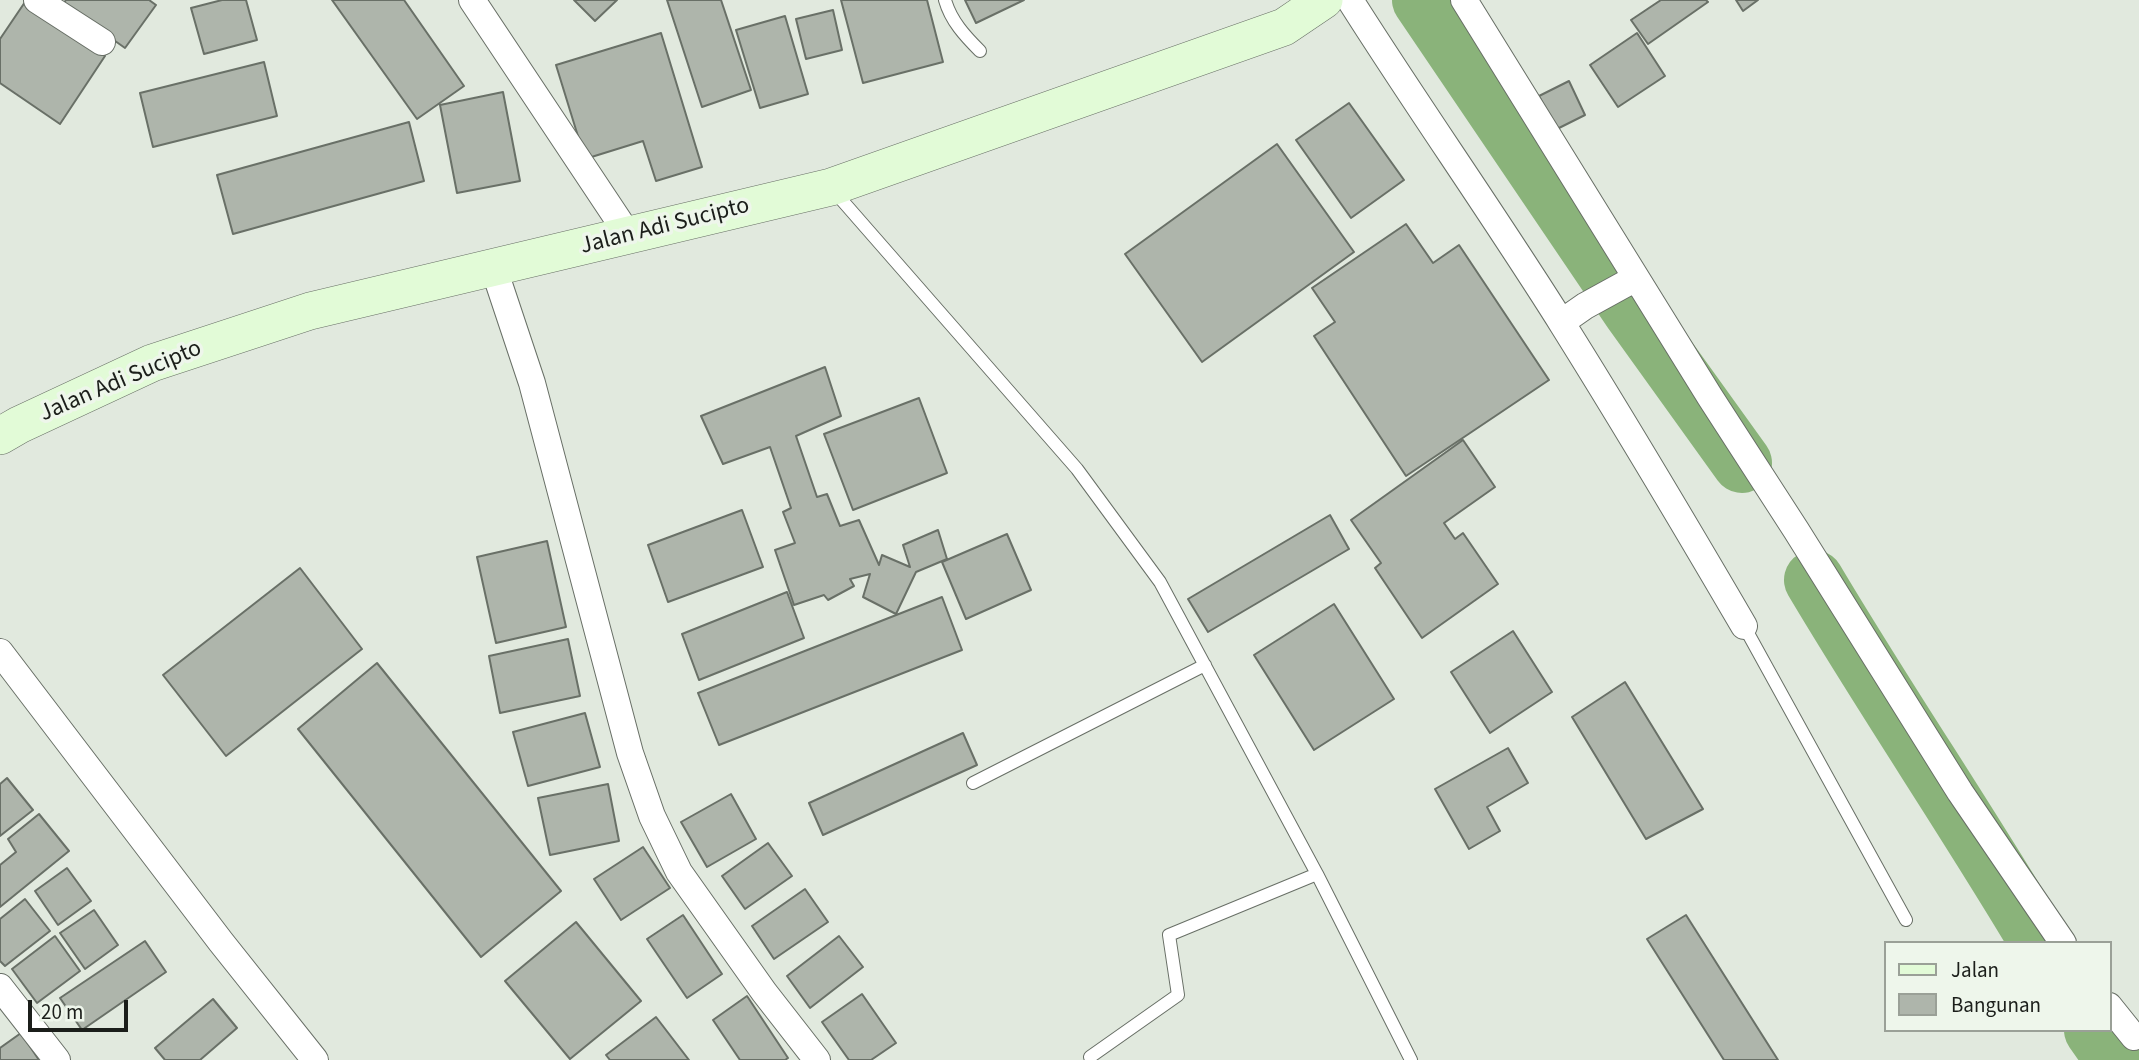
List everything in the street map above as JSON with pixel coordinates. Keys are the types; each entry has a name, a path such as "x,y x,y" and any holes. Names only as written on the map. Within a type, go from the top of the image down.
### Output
{"main road":[{"name":"Jalan Adi Sucipto","path":"0,436 152,363 310,311 831,187 1279,13 1324,0"}],"street":[{"path":"37,0 102,43"},
{"path":"472,0 629,236"},
{"path":"1350,0 1562,323 1666,492 1744,626"},
{"path":"1464,0 1959,792 2062,941"},
{"path":"494,269 532,383 629,753 652,816 679,872 764,992 817,1060"},
{"path":"1562,323 1585,306 1636,278"},
{"path":"0,652 221,942 315,1060"},
{"path":"0,988 57,1060"},
{"path":"2111,1008 2134,1037"}],"lane":[{"path":"945,0 949,15 980,51"},
{"path":"831,187 1077,469 1160,582 1317,874 1411,1060"},
{"path":"1744,626 1906,919"},
{"path":"973,783 1205,665"},
{"path":"1090,1058 1178,995 1169,935 1317,874"}],"building":[{"path":"66,0 149,0 156,5 125,48 63,4"},
{"path":"222,0 246,0 257,40 204,54 191,8"},
{"path":"332,0 404,0 464,86 417,119"},
{"path":"574,0 617,0 595,21"},
{"path":"667,0 721,0 751,90 702,107"},
{"path":"841,0 927,0 943,62 863,83"},
{"path":"965,0 1024,0 976,23"},
{"path":"1661,0 1708,2 1648,44 1631,20"},
{"path":"1736,0 1758,0 1743,11"},
{"path":"25,2 105,56 60,124 0,83 0,39"},
{"path":"833,10 842,50 806,59 796,19"},
{"path":"785,16 808,94 760,108 736,30"},
{"path":"661,33 702,167 656,181 643,141 585,159 556,65"},
{"path":"1637,33 1665,76 1618,107 1590,65"},
{"path":"264,62 277,116 153,147 140,93"},
{"path":"1569,81 1585,115 1555,130 1539,96"},
{"path":"503,92 520,181 457,193 440,105"},
{"path":"1349,103 1404,180 1351,218 1296,140"},
{"path":"409,122 424,181 233,234 217,175"},
{"path":"1277,144 1354,252 1202,362 1125,254"},
{"path":"1406,224 1433,263 1459,245 1549,380 1406,476 1314,336 1335,322 1312,288"},
{"path":"825,367 841,416 796,436 817,497 827,494 840,526 859,520 879,565 882,555 910,567 903,545 938,530 947,559 916,572 896,614 863,597 870,574 850,579 854,586 828,600 824,595 794,605 775,550 795,543 783,512 791,508 770,447 723,464 701,416"},
{"path":"919,398 947,473 853,510 824,434"},
{"path":"1463,440 1495,487 1444,523 1455,539 1463,533 1498,584 1422,638 1375,568 1381,563 1351,520"},
{"path":"742,510 763,567 668,602 648,545"},
{"path":"1330,515 1349,549 1208,632 1188,599"},
{"path":"1007,534 1031,590 966,619 942,562"},
{"path":"547,541 566,627 496,643 477,557"},
{"path":"300,568 362,649 226,756 163,675"},
{"path":"787,592 804,638 699,680 682,634"},
{"path":"942,597 962,650 719,745 698,693"},
{"path":"1334,604 1394,699 1314,750 1254,655"},
{"path":"1513,631 1552,692 1490,733 1451,672"},
{"path":"568,639 580,696 500,713 489,656"},
{"path":"377,663 561,891 481,957 298,729"},
{"path":"1625,682 1703,809 1646,839 1572,717"},
{"path":"585,713 600,767 528,786 513,732"},
{"path":"963,733 977,765 823,835 809,803"},
{"path":"1508,748 1528,783 1487,807 1500,831 1469,849 1435,789"},
{"path":"7,778 33,810 0,836 0,784"},
{"path":"608,784 619,841 550,855 538,798"},
{"path":"731,794 756,839 707,867 681,822"},
{"path":"39,814 69,851 0,907 0,865 16,852 8,839"},
{"path":"768,843 792,876 745,909 722,876"},
{"path":"643,847 670,888 621,920 594,879"},
{"path":"67,868 91,901 58,925 35,891"},
{"path":"805,889 828,922 774,959 752,926"},
{"path":"25,899 50,931 5,966 0,961 0,919"},
{"path":"94,910 118,945 85,969 60,933"},
{"path":"683,915 722,974 687,998 647,939"},
{"path":"1686,915 1778,1060 1724,1060 1647,939"},
{"path":"576,922 641,1001 570,1059 505,981"},
{"path":"55,936 80,971 37,1003 12,969"},
{"path":"839,936 863,967 810,1008 787,976"},
{"path":"145,941 166,972 82,1030 60,998"},
{"path":"862,994 896,1043 871,1060 849,1060 822,1022"},
{"path":"747,996 788,1058 785,1060 740,1060 713,1020"},
{"path":"213,999 237,1028 200,1060 165,1060 155,1048"},
{"path":"656,1017 689,1060 610,1060 606,1055"},
{"path":"21,1033 39,1060 0,1060 0,1048"}],"waterway":[{"path":"1422,0 1632,310 1742,463"},
{"path":"1814,580 2039,941"},
{"path":"2095,1032 2115,1060"}]}
